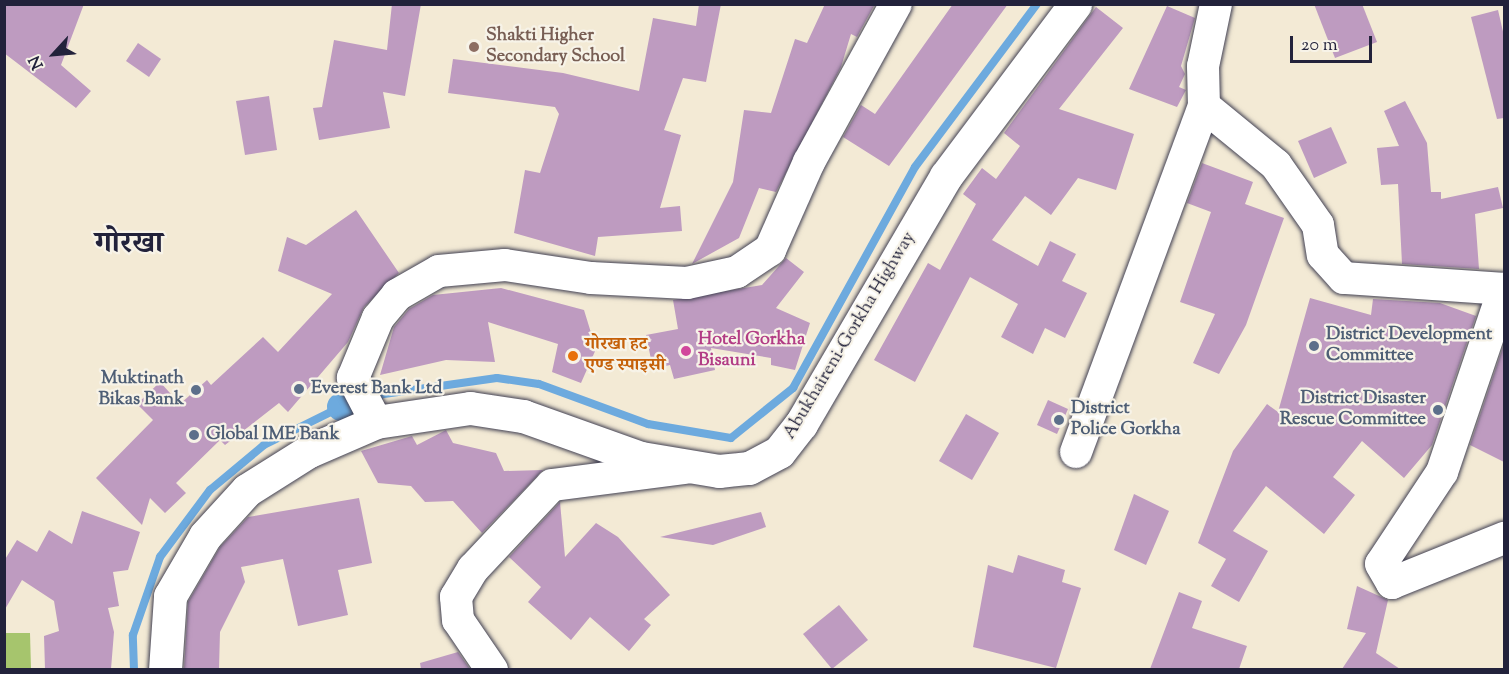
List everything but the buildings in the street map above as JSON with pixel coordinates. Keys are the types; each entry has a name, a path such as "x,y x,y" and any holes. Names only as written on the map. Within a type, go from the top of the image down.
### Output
{"main road":[{"name":"Abukhaireni-Gorkha Highway","path":"165,669 170,596 205,536 247,490 309,451 376,422 470,408 523,416 641,458 686,468 749,468 779,452 801,424 946,176 1075,4"}],"street":[{"path":"376,422 354,378 378,318 397,295 439,271 505,266 591,278 687,283 736,272 770,250 809,162 896,4"},
{"path":"1076,452 1204,106 1203,66 1216,4"},
{"path":"1204,106 1276,165 1318,225 1323,255 1344,278 1504,289 1442,472 1381,564 1392,583 1504,538"},
{"path":"492,669 458,620 456,597 473,569 552,485 686,468"}],"green space":[{"path":"5,633 30,633 31,669 5,669"}],"waterway":[{"path":"370,396 497,378 539,384 648,424 731,438 793,388 915,167 1037,4"},
{"path":"341,407 369,397"},
{"path":"134,670 133,635 160,557 210,490 264,445 341,407"}],"place":[{"name":"Shakti Higher Secondary School","path":"474,47"},
{"name":"District Development Committee","path":"1314,346"},
{"name":"Hotel Gorkha Bisauni","path":"686,351"},
{"name":"गोरखा हट एण्ड स्पाइसी","path":"573,356"},
{"name":"Everest Bank Ltd","path":"299,389"},
{"name":"Muktinath Bikas Bank","path":"196,390"},
{"name":"District Disaster Rescue Committee","path":"1438,410"},
{"name":"District Police Gorkha","path":"1059,420"},
{"name":"Global IME Bank","path":"194,435"}],"district":[{"name":"गोरखा","path":"129,245"}]}
